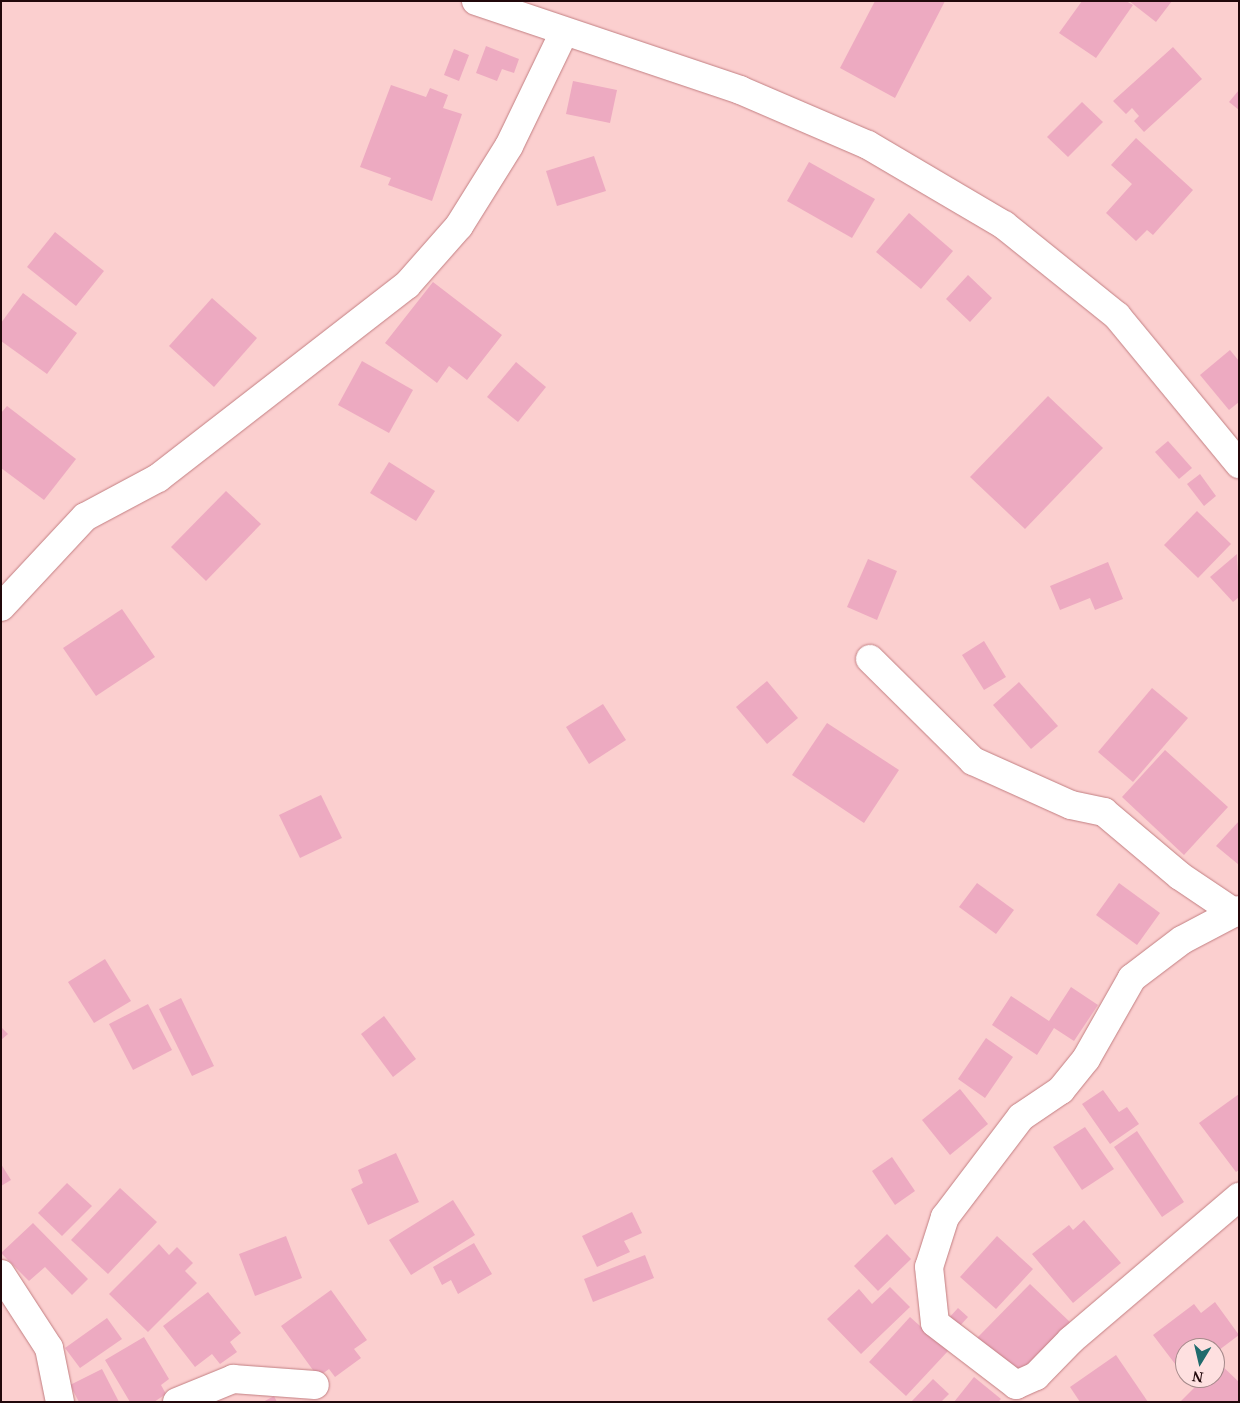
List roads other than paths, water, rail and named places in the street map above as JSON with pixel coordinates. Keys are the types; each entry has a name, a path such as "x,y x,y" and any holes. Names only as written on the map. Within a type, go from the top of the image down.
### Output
{"street":[{"path":"476,1 740,90 868,144 1004,225 1117,316 1239,464"},
{"path":"1,607 85,517 158,478 407,285 459,226 484,186 564,32"},
{"path":"870,660 973,761 1071,805 1104,812 1180,876 1237,912"},
{"path":"1237,912 1182,940 1132,978 1086,1059 1061,1090 1021,1117 946,1217 929,1267 935,1323 1016,1385 1036,1376 1071,1340 1239,1197"},
{"path":"1,1274 49,1348 60,1402"},
{"path":"177,1402 233,1380 315,1385"}]}
